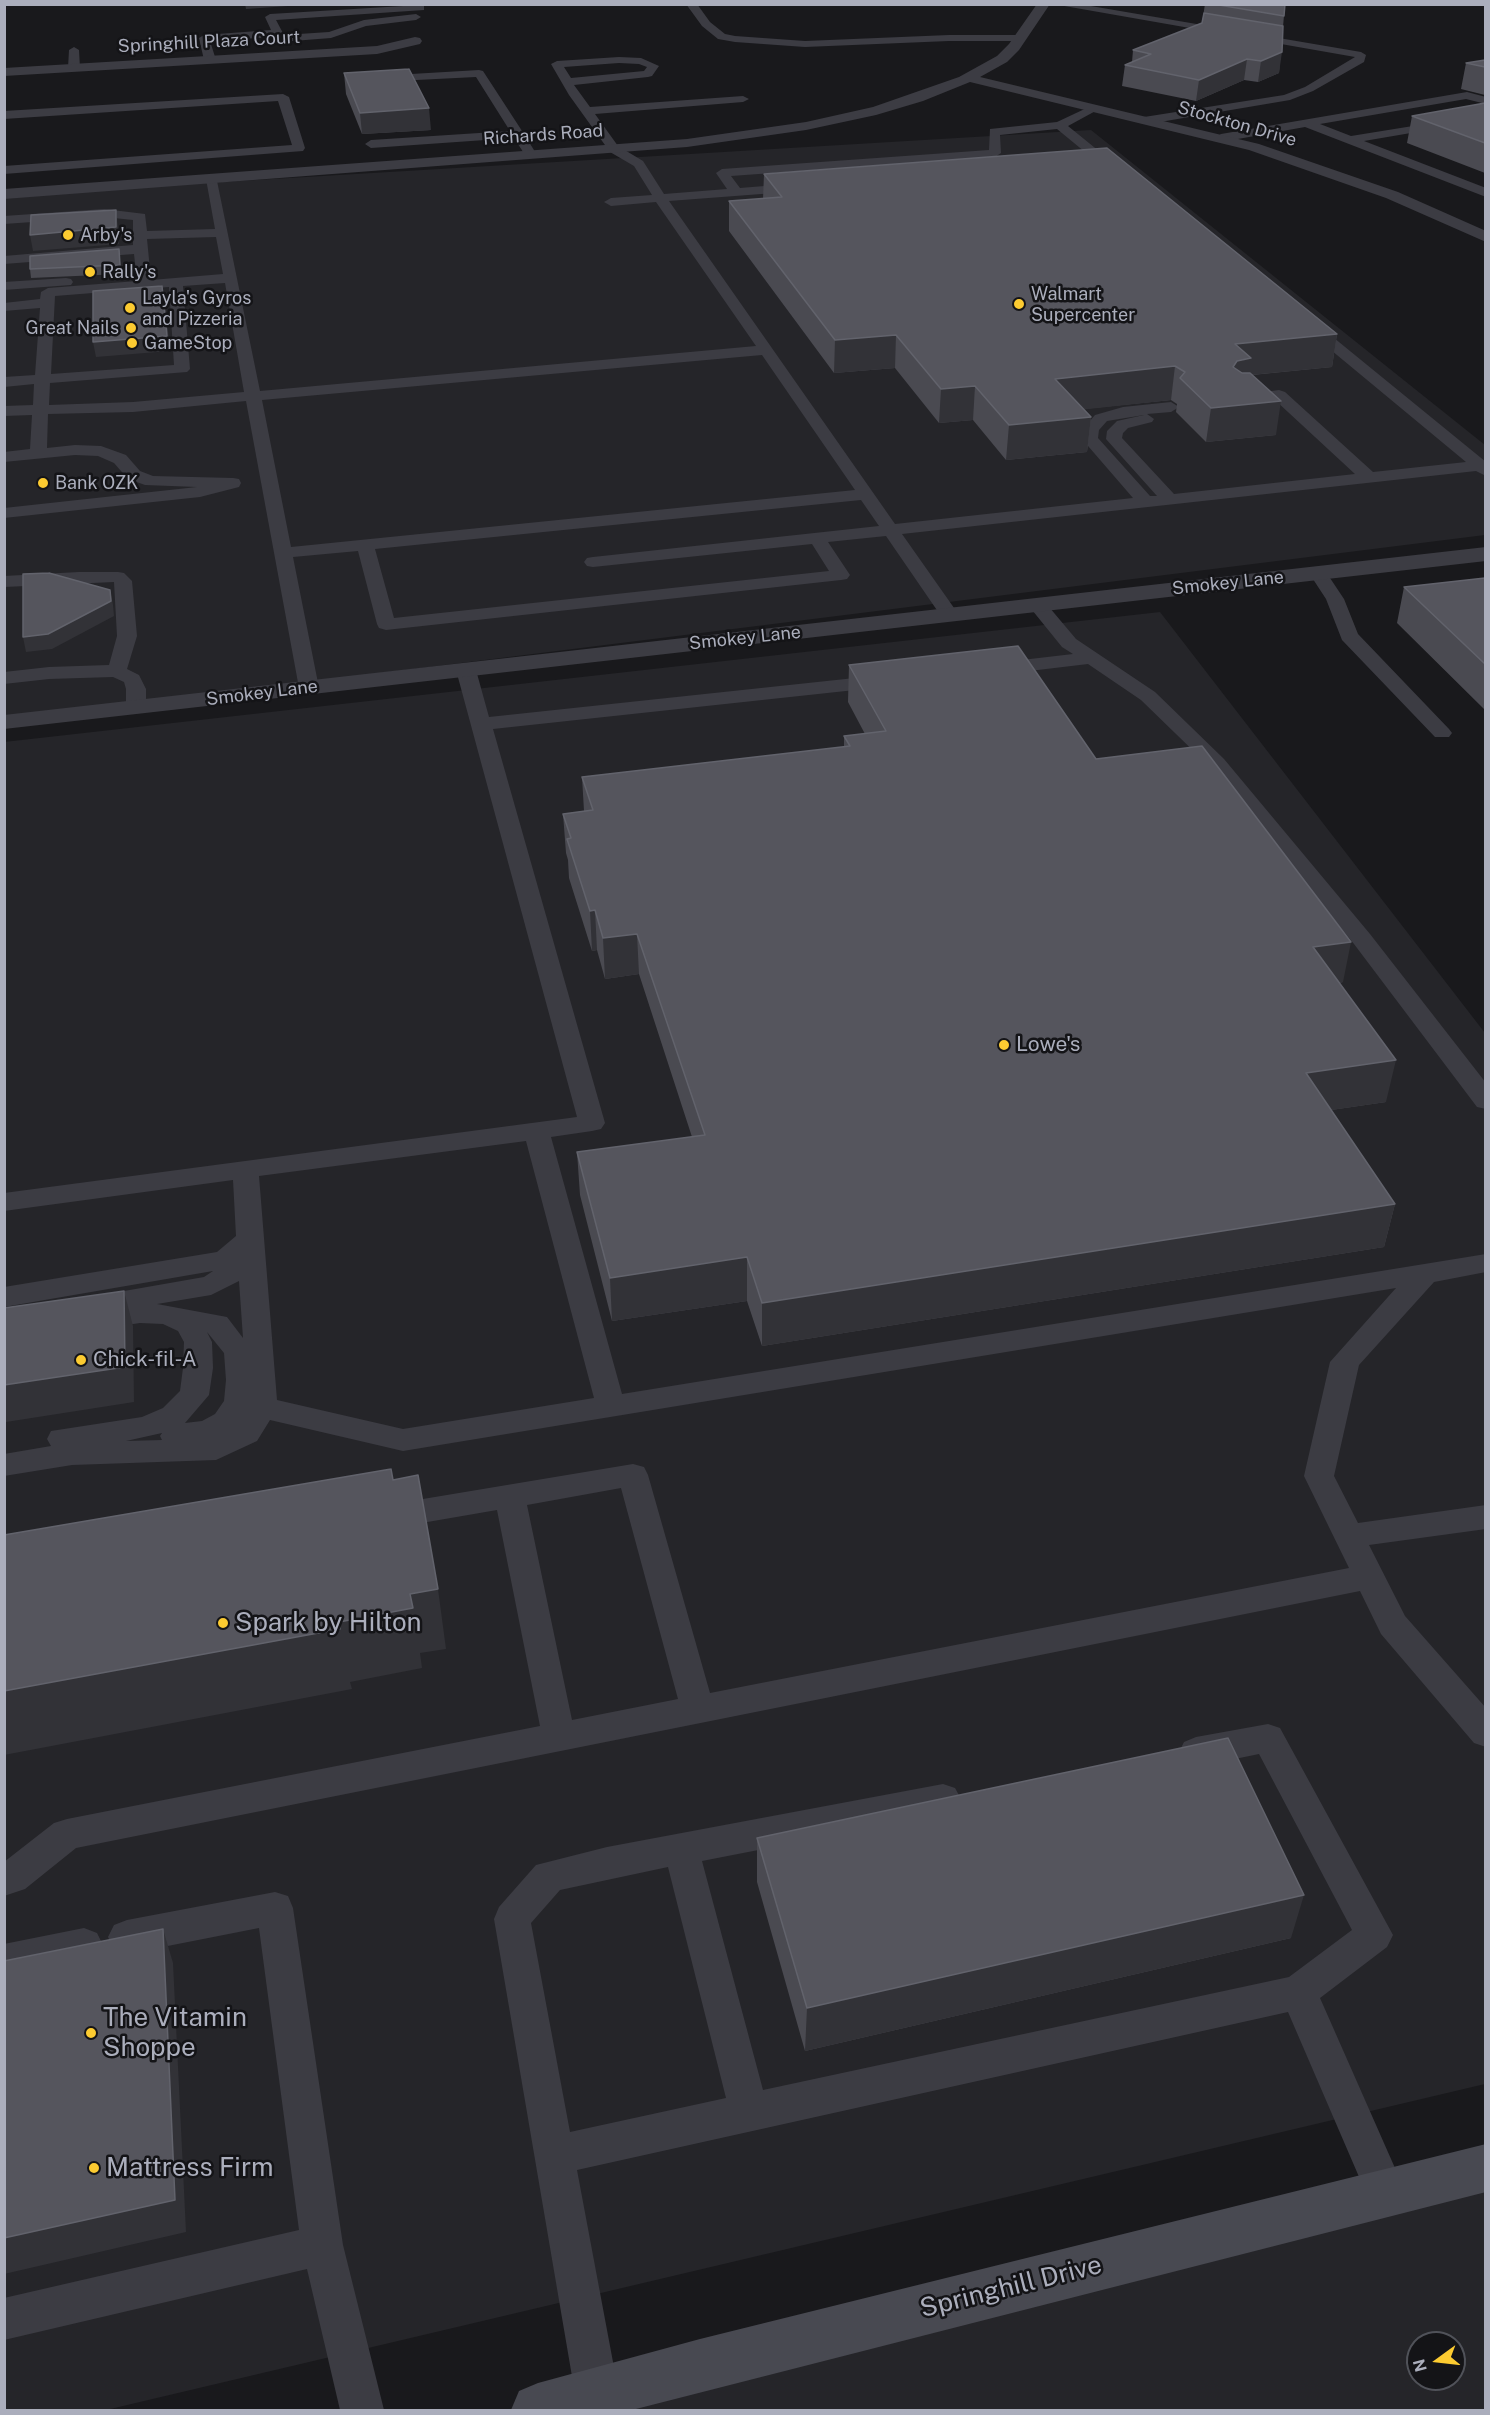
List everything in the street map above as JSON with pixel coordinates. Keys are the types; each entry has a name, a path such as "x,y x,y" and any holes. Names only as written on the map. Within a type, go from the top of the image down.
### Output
{"main road":[{"name":"Springhill Drive","path":"538,2410 711,2362 1485,2168"}],"street":[{"name":"Richards Road","path":"4,194 614,149 738,137 806,126 876,111 940,91 969,78 1002,58 1021,38 1044,4"},
{"name":"Springhill Plaza Court","path":"4,72 377,50 415,41"},
{"name":"Stockton Drive","path":"969,78 1221,138 1342,176 1434,213 1485,237"},
{"name":"Smokey Lane","path":"4,722 1485,554"}],"lane":[{"path":"692,4 706,24 722,37 735,39 805,44 949,38 1021,38"},
{"path":"1058,4 1361,55 1360,60 1309,89 1286,98 1148,120"},
{"path":"422,10 364,23 331,35 280,39 270,17 422,10"},
{"path":"415,41 411,27 422,10"},
{"path":"1152,19 1184,12"},
{"path":"210,60 204,38 278,33"},
{"path":"74,50 75,68"},
{"path":"567,82 648,74 653,66 642,61 619,60 557,64 567,82 614,149 639,164 660,198 950,615"},
{"path":"361,81 479,73 531,155"},
{"path":"1221,138 1467,95 1485,101"},
{"path":"9,116 283,97 299,148 298,172"},
{"path":"587,111 742,99"},
{"path":"1008,165 995,153 994,132 1060,125 1095,108"},
{"path":"1350,140 1463,120"},
{"path":"1306,123 1485,194"},
{"path":"1060,125 1131,183"},
{"path":"371,144 518,134"},
{"path":"4,170 168,152 299,148 310,150 316,171"},
{"path":"736,192 722,173 995,153"},
{"path":"212,178 252,396 250,481 283,553 309,688"},
{"path":"611,202 817,186"},
{"path":"4,220 104,213 140,217 142,258"},
{"path":"4,307 48,298 142,258 176,233 199,235 221,228"},
{"path":"4,247 142,258 176,282 230,278"},
{"path":"4,260 142,258"},
{"path":"4,273 142,258"},
{"path":"4,286 142,258"},
{"path":"4,382 182,369 176,282"},
{"path":"4,292 35,290 48,298"},
{"path":"38,453 48,298"},
{"path":"1298,316 1482,469"},
{"path":"4,411 133,407 766,350"},
{"path":"1242,404 1284,400 1369,478"},
{"path":"1146,502 1090,439 1091,429 1101,418 1123,412 1175,411 1123,424 1115,430 1114,438 1170,500"},
{"path":"4,457 75,450 101,451 120,459 134,474 151,481 250,481"},
{"path":"593,562 1369,478 1482,469"},
{"path":"4,513 200,492 250,481"},
{"path":"283,553 866,494"},
{"path":"577,523 610,600"},
{"path":"365,544 386,624 841,575 817,538"},
{"path":"1318,573 1335,599 1349,636 1442,733"},
{"path":"4,582 80,577 118,577 123,580 128,636 117,672"},
{"path":"1037,605 1069,644 1148,696 1217,764 1362,939 1485,1101"},
{"path":"974,671 1091,658"},
{"path":"4,678 101,670 117,672 128,675 132,679 136,688 136,707"},
{"path":"4,1202 592,1123 466,670"},
{"path":"482,724 903,679"},
{"path":"536,1131 611,1406"},
{"path":"4,1465 72,1454 216,1449 246,1433 263,1407 245,1169"},
{"path":"4,1297 225,1260 251,1244"},
{"path":"4,1318 211,1285 235,1271 251,1244"},
{"path":"263,1407 403,1440 1425,1275 1485,1263"},
{"path":"1425,1275 1345,1362 1319,1476 1393,1625 1485,1733"},
{"path":"72,1323 140,1313 167,1314 217,1324 238,1351 241,1380 238,1402 226,1422 208,1431 184,1436 92,1435"},
{"path":"4,1448 146,1427 174,1416 194,1395 198,1368 198,1342 189,1324 167,1314"},
{"path":"357,1522 633,1475 698,1711"},
{"path":"510,1496 559,1738"},
{"path":"1348,1536 1485,1517"},
{"path":"4,1880 12,1878 67,1834 1369,1577"},
{"path":"554,2156 1298,1992 1374,1935 1268,1738 1162,1758"},
{"path":"597,2394 512,1919 549,1876 975,1793"},
{"path":"681,1849 749,2113"},
{"path":"4,1961 275,1908 322,2245 362,2410"},
{"path":"1298,1992 1386,2193"},
{"path":"4,2319 322,2245"}],"shaded area":[{"path":"1091,130 1485,445 1485,535 5,720 5,195"},
{"path":"1160,612 1485,1033 1485,2084 106,2410 5,2410 4,742"},
{"path":"1485,2171 1485,2410 574,2410"}],"building":[{"path":"1213,4 1285,4 1284,16"},
{"path":"1204,13 1283,26 1282,52 1261,61 1247,59 1199,80 1125,65 1151,54 1133,50 1202,23"},
{"path":"1485,60 1485,67 1466,63"},
{"path":"409,69 429,108 360,113 344,73"},
{"path":"1485,103 1485,143 1412,116"},
{"name":"Walmart Supercenter","path":"1107,148 1337,334 1235,344 1251,358 1237,361 1233,367 1242,373 1250,373 1281,401 1211,408 1180,378 1185,372 1175,366 1055,379 1091,417 1009,425 975,386 941,389 896,335 835,340 729,201 782,197 764,174"},
{"path":"116,210 116,227 30,235 31,215"},
{"path":"119,249 120,265 30,269 30,256"},
{"path":"162,286 167,336 93,342 93,291"},
{"path":"49,573 110,590 111,601 48,634 23,637 23,574"},
{"path":"1485,578 1485,664 1404,587"},
{"name":"Lowe's","path":"1018,646 1096,759 1202,746 1351,942 1313,947 1396,1060 1306,1073 1395,1204 762,1303 747,1257 610,1278 577,1152 705,1135 637,934 603,938 595,910 590,911 567,839 571,838 563,814 593,810 582,777 850,746 844,736 886,731 849,665"},
{"path":"124,1291 125,1367 4,1385 4,1308"},
{"path":"391,1469 393,1480 418,1475 438,1589 410,1594 413,1608 339,1622 340,1629 4,1691 4,1535"},
{"path":"1228,1738 1304,1895 807,2008 757,1838"},
{"path":"163,1929 175,2200 4,2238 4,1961"}],"place":[{"name":"Arby's","path":"68,235"},
{"name":"Rally's","path":"90,272"},
{"name":"Walmart Supercenter","path":"1019,304"},
{"name":"Layla's Gyros and Pizzeria","path":"130,308"},
{"name":"Great Nails","path":"131,328"},
{"name":"GameStop","path":"132,343"},
{"name":"Bank OZK","path":"43,483"},
{"name":"Lowe's","path":"1004,1045"},
{"name":"Chick-fil-A","path":"81,1360"},
{"name":"Spark by Hilton","path":"223,1623"},
{"name":"The Vitamin Shoppe","path":"91,2033"},
{"name":"Mattress Firm","path":"94,2168"}]}
